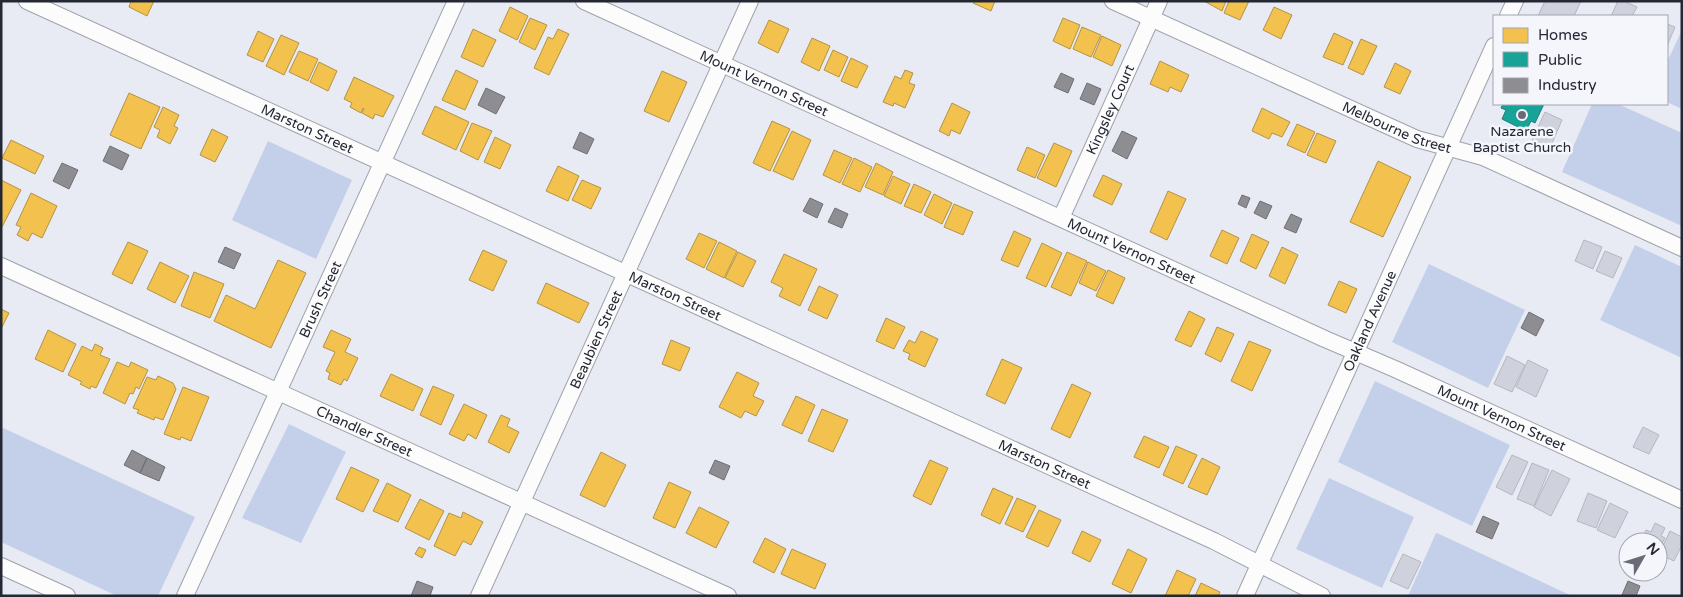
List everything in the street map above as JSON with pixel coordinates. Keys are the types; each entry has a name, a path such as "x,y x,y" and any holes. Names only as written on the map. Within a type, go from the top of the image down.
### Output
{"street":[{"name":"Marston Street","path":"27,1 1205,537 1322,596"},
{"name":"Brush Street","path":"185,596 456,1"},
{"name":"Mount Vernon Street","path":"584,1 1682,500"},
{"name":"Beaubien Street","path":"479,596 750,1"},
{"name":"Melbourne Street","path":"1113,1 1417,139 1483,157 1682,248"},
{"name":"Kingsley Court","path":"1061,218 1159,1"},
{"path":"1508,15 1514,1"},
{"name":"Oakland Avenue","path":"1245,596 1493,48"},
{"name":"Chandler Street","path":"1,266 728,596"},
{"path":"1,566 67,596"}],"shaded area":[{"path":"1682,30 1682,109 1668,102 1668,60"},
{"path":"1592,105 1620,105 1682,133 1682,226 1562,172"},
{"path":"268,141 352,180 316,259 232,220"},
{"path":"1635,245 1682,267 1682,358 1600,320"},
{"path":"1429,264 1525,310 1488,388 1392,342"},
{"path":"1375,381 1510,445 1472,526 1338,462"},
{"path":"289,424 346,452 301,543 242,518"},
{"path":"1,427 195,517 158,596 117,596 1,542"},
{"path":"1329,478 1414,517 1382,588 1296,549"},
{"path":"1437,533 1572,596 1408,596"}],"building: Homes":[{"path":"131,1 154,1 147,16 129,7"},
{"path":"974,1 995,1 991,11 973,3"},
{"path":"1204,1 1226,1 1222,11"},
{"path":"1229,1 1249,1 1240,20 1224,13"},
{"path":"510,7 528,16 517,40 499,31"},
{"path":"1274,7 1292,15 1281,39 1263,30"},
{"path":"530,18 547,25 535,50 519,42"},
{"path":"1063,18 1080,25 1070,49 1053,41"},
{"path":"769,20 789,29 778,53 758,43"},
{"path":"1082,27 1101,35 1091,57 1073,49"},
{"path":"473,29 496,40 483,67 461,57"},
{"path":"558,29 569,34 549,75 534,68 548,37 553,39"},
{"path":"258,31 274,39 263,62 247,55"},
{"path":"1334,33 1353,42 1343,65 1323,57"},
{"path":"281,35 299,43 284,75 266,66"},
{"path":"1102,36 1121,45 1112,66 1093,57"},
{"path":"812,38 830,46 819,71 801,62"},
{"path":"1361,39 1377,46 1363,75 1348,68"},
{"path":"833,50 848,57 839,77 824,70"},
{"path":"299,51 318,59 308,81 289,72"},
{"path":"851,58 868,66 857,88 841,81"},
{"path":"1160,61 1189,75 1181,92 1170,87 1168,92 1150,84"},
{"path":"319,62 337,71 328,91 310,82"},
{"path":"1395,63 1411,71 1400,94 1384,87"},
{"path":"456,70 478,81 465,110 442,100"},
{"path":"905,70 913,73 909,83 915,85 905,108 894,103 893,106 883,102 895,76 901,79"},
{"path":"662,71 687,82 669,122 644,111"},
{"path":"354,77 394,96 383,117 375,114 373,119 362,113 363,108 361,113 350,107 352,103 344,99"},
{"path":"129,93 160,107 141,149 110,135"},
{"path":"952,103 970,112 960,134 951,130 949,136 939,131"},
{"path":"435,106 469,122 456,150 422,134"},
{"path":"163,107 179,115 174,126 178,128 170,144 157,137 160,130 154,127"},
{"path":"1262,108 1290,122 1282,137 1272,133 1269,139 1252,131"},
{"path":"772,121 790,129 770,171 753,163"},
{"path":"472,123 492,131 478,160 460,151"},
{"path":"1297,124 1315,132 1305,153 1287,145"},
{"path":"212,129 228,137 215,162 200,155"},
{"path":"792,131 811,140 793,180 773,171"},
{"path":"1317,133 1336,141 1326,163 1307,155"},
{"path":"495,137 511,145 500,169 484,162"},
{"path":"11,140 44,156 35,174 2,158"},
{"path":"1054,143 1072,151 1056,187 1037,178"},
{"path":"1027,147 1045,155 1035,178 1017,170"},
{"path":"834,150 852,158 840,183 823,175"},
{"path":"854,158 872,167 860,192 842,184"},
{"path":"1378,161 1411,177 1383,237 1350,222"},
{"path":"876,163 893,172 883,195 865,187"},
{"path":"558,166 579,176 568,201 546,191"},
{"path":"1103,175 1122,184 1112,205 1093,196"},
{"path":"893,176 910,184 901,204 884,196"},
{"path":"1,180 21,190 2,227 1,226"},
{"path":"582,180 601,188 591,209 572,200"},
{"path":"914,184 931,192 921,213 904,206"},
{"path":"1168,191 1186,199 1167,240 1150,232"},
{"path":"31,193 57,206 42,238 32,233 28,241 17,235 21,227 16,225"},
{"path":"934,194 952,203 942,224 924,215"},
{"path":"954,204 973,212 963,235 944,227"},
{"path":"1222,230 1239,238 1227,264 1210,256"},
{"path":"1014,231 1031,239 1018,267 1001,260"},
{"path":"699,233 717,241 704,268 686,259"},
{"path":"1252,234 1269,242 1256,269 1240,261"},
{"path":"128,242 148,251 132,284 112,274"},
{"path":"719,242 737,251 724,278 706,269"},
{"path":"1042,243 1062,253 1046,287 1026,278"},
{"path":"1282,247 1298,255 1285,284 1269,276"},
{"path":"483,250 507,261 493,291 469,280"},
{"path":"738,252 756,261 743,287 725,278"},
{"path":"1067,252 1087,261 1071,296 1051,287"},
{"path":"784,254 817,269 800,306 779,296 783,288 771,282"},
{"path":"278,260 306,273 271,348 214,321 226,295 255,309"},
{"path":"160,262 189,276 175,303 147,289"},
{"path":"1088,262 1106,271 1096,291 1079,283"},
{"path":"1108,270 1125,278 1113,304 1096,296"},
{"path":"194,272 224,284 210,318 181,306"},
{"path":"1339,281 1357,289 1346,313 1328,305"},
{"path":"546,283 589,303 579,323 537,303"},
{"path":"819,286 838,295 827,319 808,310"},
{"path":"1,309 9,313 1,329"},
{"path":"1189,311 1205,319 1191,347 1175,340"},
{"path":"886,318 905,327 894,349 876,341"},
{"path":"1217,327 1234,334 1221,362 1205,354"},
{"path":"48,330 76,344 63,372 35,359"},
{"path":"331,330 351,339 345,352 358,358 347,381 344,379 341,385 328,379 330,373 326,371 335,352 323,347"},
{"path":"921,331 938,339 925,367 908,359 910,354 903,351 909,340 915,343"},
{"path":"671,340 690,348 680,371 662,364"},
{"path":"1249,341 1271,350 1252,391 1231,381"},
{"path":"95,344 103,348 100,355 110,359 96,388 91,386 90,389 80,384 82,382 68,375 82,346 92,351"},
{"path":"1002,359 1022,368 1005,404 986,395"},
{"path":"117,362 129,367 131,362 148,370 139,389 136,387 133,394 130,393 125,404 103,393"},
{"path":"737,372 759,383 753,396 764,401 756,416 745,411 741,418 719,407"},
{"path":"391,374 423,389 413,411 380,396"},
{"path":"158,376 173,383 176,389 163,420 155,417 154,420 137,413 139,410 133,408 147,377 156,380"},
{"path":"1072,384 1091,393 1070,438 1051,429"},
{"path":"433,386 454,395 441,425 420,415"},
{"path":"183,387 209,397 191,441 181,437 180,440 164,434"},
{"path":"796,396 815,405 802,434 782,425"},
{"path":"464,404 487,415 476,439 468,434 464,441 449,434"},
{"path":"822,409 848,420 833,452 808,441"},
{"path":"501,415 510,419 507,426 519,432 509,453 488,442"},
{"path":"1144,436 1169,447 1159,468 1134,457"},
{"path":"1176,446 1197,455 1183,484 1163,475"},
{"path":"601,452 626,465 605,507 580,495"},
{"path":"1202,458 1220,467 1207,495 1188,487"},
{"path":"930,460 948,468 931,505 913,496"},
{"path":"351,467 379,480 363,512 336,499"},
{"path":"669,482 691,492 675,528 653,518"},
{"path":"387,483 411,495 398,522 373,511"},
{"path":"993,488 1013,497 1000,524 981,515"},
{"path":"1017,498 1036,506 1023,532 1005,524"},
{"path":"420,499 444,511 429,540 405,528"},
{"path":"699,507 729,522 716,548 686,533"},
{"path":"1039,510 1061,520 1048,547 1026,537"},
{"path":"463,512 483,522 471,545 463,541 455,556 434,546 449,513 461,518"},
{"path":"1082,531 1101,540 1090,562 1072,553"},
{"path":"765,538 786,549 774,573 753,562"},
{"path":"419,547 426,550 422,558 415,554"},
{"path":"792,549 826,564 815,589 781,574"},
{"path":"1128,549 1147,559 1131,593 1112,584"},
{"path":"1177,570 1196,579 1188,596 1165,596"},
{"path":"1201,583 1220,592 1218,596 1195,596"}],"building: Public":[{"name":"Nazarene Baptist Church","path":"1502,105 1544,105 1535,123 1531,121 1526,131 1502,119 1506,110 1501,108"}],"building: Industry":[{"path":"1061,73 1074,79 1068,93 1054,87"},
{"path":"1087,83 1101,89 1094,105 1080,99"},
{"path":"486,88 505,97 496,114 478,105"},
{"path":"1122,131 1137,138 1127,159 1112,151"},
{"path":"580,132 594,139 587,154 573,148"},
{"path":"110,146 129,155 122,170 103,161"},
{"path":"62,163 78,170 69,189 53,181"},
{"path":"1242,195 1250,198 1246,208 1238,204"},
{"path":"810,198 823,204 817,218 803,211"},
{"path":"1260,201 1272,206 1266,219 1254,213"},
{"path":"835,208 848,214 842,228 828,222"},
{"path":"1291,214 1302,219 1296,233 1284,228"},
{"path":"225,247 241,254 234,269 218,262"},
{"path":"1529,312 1544,320 1536,336 1521,328"},
{"path":"132,450 147,458 140,473 124,465"},
{"path":"147,458 165,467 159,481 140,473"},
{"path":"715,460 730,466 724,480 709,473"},
{"path":"1483,516 1499,523 1492,539 1476,532"},
{"path":"417,581 433,587 430,596 411,596"},
{"path":"1628,582 1640,586 1636,596 1622,595"}],"building: Other":[{"path":"1545,1 1581,1 1574,15 1538,15"},
{"path":"1618,1 1624,1 1637,7 1633,15 1611,15"},
{"path":"1668,24 1675,27 1668,44"},
{"path":"1545,112 1562,120 1550,148 1532,140"},
{"path":"1584,240 1602,247 1593,269 1575,261"},
{"path":"1605,251 1622,258 1613,278 1596,271"},
{"path":"1507,356 1525,365 1512,392 1494,384"},
{"path":"1528,360 1548,370 1536,397 1516,387"},
{"path":"1643,427 1659,435 1649,454 1633,447"},
{"path":"1512,455 1528,462 1512,495 1496,487"},
{"path":"1532,463 1549,470 1534,506 1517,499"},
{"path":"1552,470 1570,479 1551,516 1534,507"},
{"path":"1588,493 1607,501 1596,528 1577,521"},
{"path":"1610,503 1628,512 1615,538 1597,530"},
{"path":"1655,523 1665,528 1663,532 1651,532"},
{"path":"1670,531 1682,537 1682,545 1674,561 1668,558 1668,535"},
{"path":"1403,554 1421,562 1408,589 1390,581"}],"place":[{"name":"Nazarene Baptist Church","path":"1522,115"}]}
